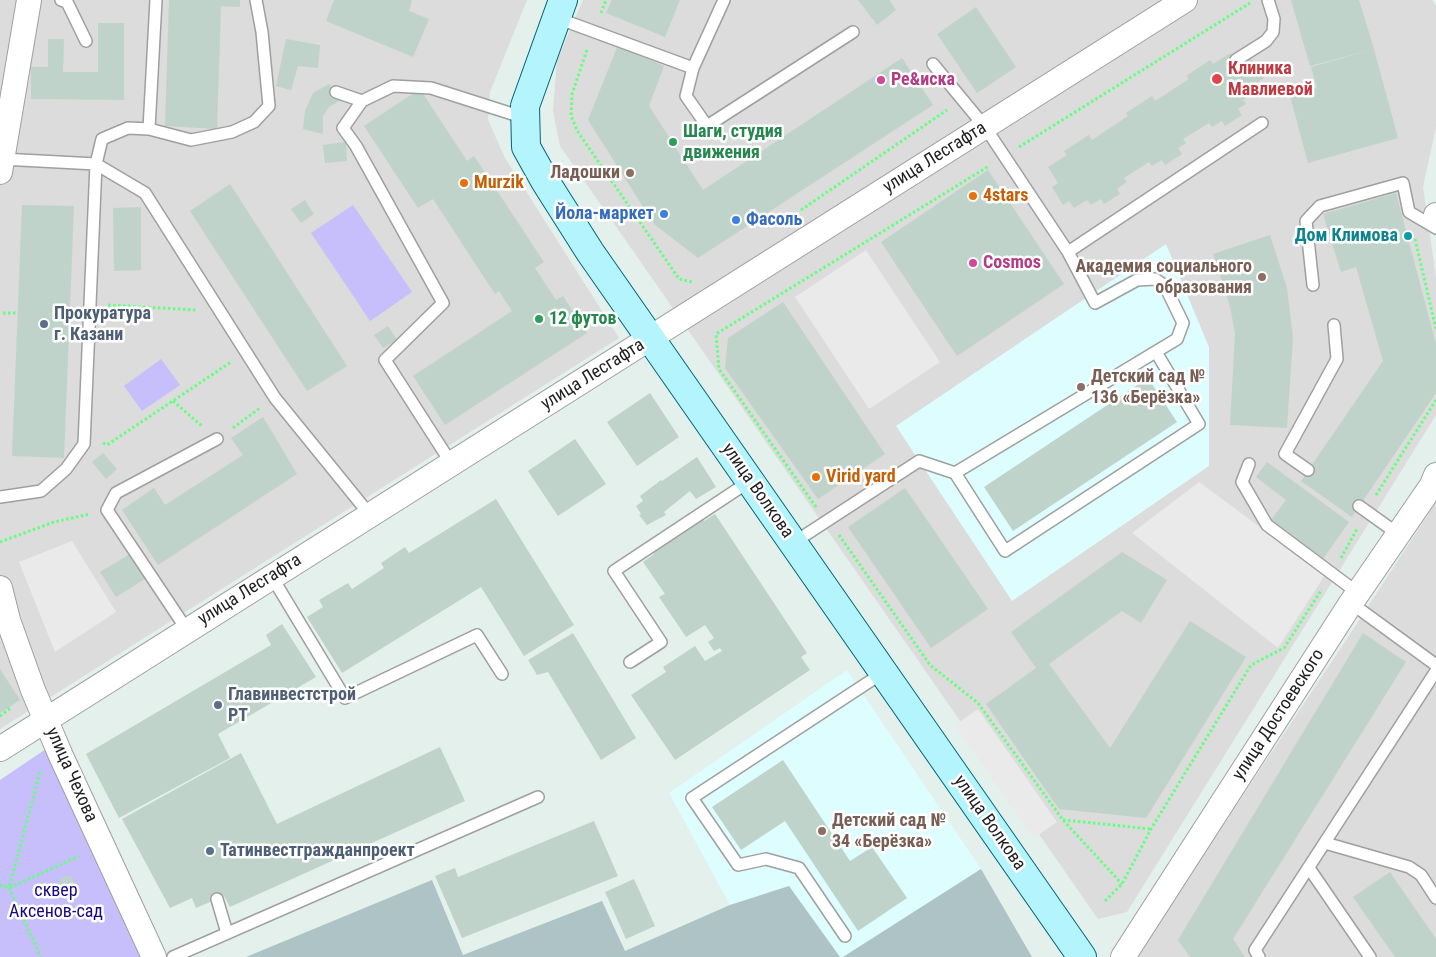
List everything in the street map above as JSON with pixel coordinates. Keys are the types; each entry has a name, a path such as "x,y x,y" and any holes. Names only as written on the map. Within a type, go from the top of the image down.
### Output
{"main road":[{"name":"улица Волкова","path":"560,9 525,106 526,147 590,252 1082,957"}],"street":[{"path":"1,166 29,0"},
{"name":"улица Лесгафта","path":"0,749 1185,0"},
{"name":"улица Достоевского","path":"1124,957 1354,598 1432,485 1436,475"},
{"name":"улица Чехова","path":"0,588 4,623 61,756 154,957"}],"lane":[{"path":"61,0 66,2 86,41"},
{"path":"149,129 156,0"},
{"path":"0,496 41,491 66,469 84,444 96,164 102,139 128,128 149,129 191,140 232,132 254,122 269,106 262,32 256,0"},
{"path":"724,0 693,68 686,96 707,126 853,32"},
{"path":"1236,60 1266,41 1273,32 1274,19 1268,0"},
{"path":"560,9 594,31 693,68"},
{"path":"933,64 985,126 1068,252 1095,303 1137,280 1155,279 1166,286 1183,323 1177,339 955,472"},
{"path":"451,463 385,360 443,303 356,146 343,128 362,101 393,86 431,88 525,118"},
{"path":"336,92 362,101"},
{"path":"1068,252 1262,123"},
{"path":"1,166 96,164 145,193 275,398 370,515"},
{"path":"1313,286 1306,221 1320,206 1403,183 1409,212 1436,228"},
{"path":"1308,470 1285,454 1337,359 1334,325"},
{"path":"794,543 919,461 955,472 1005,551 1199,424 1156,352"},
{"path":"187,630 107,510 116,492 217,440"},
{"path":"1249,464 1242,482 1267,525 1332,574 1354,598 1436,665"},
{"path":"630,662 661,642 614,571 750,480"},
{"path":"1363,509 1398,534"},
{"path":"272,577 346,698 477,635 502,674"},
{"path":"1259,957 1255,950 1436,671"},
{"path":"845,936 799,868 766,859 738,865 692,798 884,672"},
{"path":"173,957 538,797"},
{"path":"1325,843 1409,867 1421,875 1436,898"},
{"path":"1309,868 1370,957"},
{"path":"217,899 227,933"}],"path":[{"path":"606,0 572,94 571,116 578,132 679,280 695,282"},
{"path":"1122,884 1062,820 978,703 930,665 842,539 826,522 719,369 716,334 1255,0"},
{"path":"800,210 963,99"},
{"path":"1409,212 1436,329"},
{"path":"90,304 220,311"},
{"path":"3,313 18,313"},
{"path":"85,429 107,445 246,352"},
{"path":"173,400 217,440 275,398"},
{"path":"1105,902 1122,884 1151,829 1250,665 1284,648 1332,574 1363,509 1436,400"},
{"path":"0,542 54,522 107,510"},
{"path":"0,716 12,707"},
{"path":"41,957 9,888 41,768 45,777"},
{"path":"1062,820 1151,829"},
{"path":"0,885 9,888 81,855"}],"shaded area":[{"path":"0,0 527,0 490,92 488,120 505,158 619,338 0,729"},
{"path":"583,0 1432,0 1436,6 1436,126 1423,187 1436,278 1436,415 1127,912 1098,919 560,146 553,111 557,60"},
{"name":"Детский сад № 136 «Берёзка»","path":"1166,244 1209,347 1209,466 1012,601 896,426"},
{"path":"866,250 940,362 869,409 795,297"},
{"path":"1199,482 1325,575 1278,648 1132,533"},
{"path":"1436,502 1436,957 1136,957 1360,619"},
{"path":"72,541 116,612 55,652 19,562"},
{"name":"Детский сад № 34 «Берёзка»","path":"847,670 981,869 843,957 840,957 789,886 730,905 669,793"},
{"path":"978,709 1057,822 1034,838 955,725"},
{"path":"981,869 1032,957 843,957"},
{"path":"432,880 463,955 602,901 625,951 730,905 789,886 840,957 246,957"}],"green space":[{"path":"353,205 412,292 370,321 311,233"},
{"path":"161,359 180,385 142,411 124,386"},
{"name":"сквер Аксенов-сад","path":"46,749 144,957 0,957 0,780"}],"building":[{"path":"169,0 240,0 240,7 221,6 217,129 165,126"},
{"path":"334,0 412,0 409,11 429,19 413,57 326,21"},
{"path":"612,0 680,0 665,37 606,13"},
{"path":"858,0 889,0 896,10 877,25"},
{"path":"1291,0 1359,0 1374,49 1310,66"},
{"path":"976,7 1016,67 977,93 937,34"},
{"path":"98,23 124,23 124,100 31,99 31,67 48,67 48,39 64,39 63,72 98,72"},
{"path":"286,39 320,45 318,68 298,66 291,90 276,86"},
{"path":"618,45 664,66 649,106 703,190 902,58 933,105 698,258 654,224 588,120"},
{"path":"1374,49 1398,138 1308,163 1290,96 1317,88 1311,67"},
{"path":"1231,53 1239,64 1250,57 1264,78 1252,86 1256,92 1243,100 1246,104 1238,109 1242,115 1225,126 1222,121 1212,127 1209,123 1183,139 1186,143 1178,148 1182,154 1165,165 1162,160 1152,166 1149,162 1124,178 1127,182 1117,189 1120,194 1104,204 1101,199 1091,205 1087,200 1074,208 1069,201 1063,205 1052,187 1058,183 1048,167 1067,155 1064,151 1089,135 1092,140 1128,116 1126,113 1152,96 1155,101 1189,79 1186,76 1210,60 1213,64"},
{"path":"329,84 341,100 329,107 323,116 323,134 303,129 305,111 313,93"},
{"path":"420,89 467,161 474,156 544,262 535,268 556,300 563,296 587,333 445,425 413,376 512,311 499,291 495,294 433,199 418,208 364,126"},
{"path":"346,142 347,161 325,163 323,145"},
{"name":"Cosmos","path":"988,170 1064,284 957,356 881,242"},
{"path":"230,184 347,366 307,391 190,211"},
{"path":"1396,193 1436,344 1436,393 1352,517 1301,481 1383,361 1356,267 1341,272 1323,214"},
{"path":"305,200 314,214 301,223 291,209"},
{"path":"22,205 74,206 64,458 12,456"},
{"path":"141,207 141,270 114,271 113,208"},
{"path":"1270,235 1287,288 1293,338 1287,428 1230,425 1235,334 1230,306 1213,254"},
{"path":"783,302 885,454 818,499 725,368 728,338"},
{"path":"388,326 397,340 383,348 374,335"},
{"path":"1148,378 1177,422 1013,531 984,487"},
{"path":"650,393 679,437 637,466 607,422"},
{"path":"263,417 297,474 158,565 122,510 154,488 165,505 243,455 231,438"},
{"path":"575,439 606,484 558,516 528,471"},
{"path":"103,453 117,469 106,479 92,462"},
{"path":"697,457 716,487 696,499 690,491 664,512 666,515 647,525 639,515 641,514 636,506 643,501 640,496"},
{"path":"1267,462 1349,522 1320,563 1268,524 1286,500 1256,477"},
{"path":"905,488 988,609 931,648 848,527"},
{"path":"496,499 574,625 524,656 481,587 342,673 307,617 323,607 319,600 348,583 352,589 384,568 381,563 405,547 409,553"},
{"path":"715,514 807,653 801,657 810,670 675,760 631,695 666,672 663,667 695,646 705,661 722,651 720,648 714,651 708,642 714,638 705,625 686,637 659,597 665,594 643,562 654,554 651,549 701,516 704,521"},
{"path":"1122,552 1167,580 1141,623 1122,611 1049,664 1110,748 1190,621 1246,657 1146,818 1059,809 986,704 1036,668 1011,632"},
{"path":"130,554 145,579 116,597 100,572"},
{"name":"Главинвестстрой РТ","path":"282,624 316,677 218,734 230,758 119,818 86,754 271,645 266,635"},
{"path":"573,633 636,738 601,760 548,672 537,675 528,660"},
{"path":"1363,633 1406,662 1233,939 1245,957 1190,957 1178,940"},
{"path":"0,669 20,700 0,713"},
{"path":"440,747 465,801 230,907 224,896 196,908 192,898 170,908 122,819 241,753 277,824"},
{"path":"783,760 850,861 872,847 907,898 858,931 785,821 741,850 712,807"},
{"path":"594,821 618,876 462,938 435,876 455,868 458,877"},
{"path":"1390,872 1436,939 1436,957 1395,957 1353,897"},
{"path":"67,876 73,878 75,884 73,890 67,892 61,890 59,884 61,878"},
{"path":"634,879 655,926 626,939 605,892"}],"place":[{"name":"Клиника Мавлиевой","path":"1217,79"},
{"name":"Ре&иска","path":"881,80"},
{"name":"Шаги, студия движения","path":"673,142"},
{"name":"Ладошки","path":"630,173"},
{"name":"Murzik","path":"464,183"},
{"name":"4stars","path":"973,196"},
{"name":"Йола-маркет","path":"664,214"},
{"name":"Фасоль","path":"736,220"},
{"name":"Дом Климова","path":"1408,236"},
{"name":"Cosmos","path":"973,263"},
{"name":"Академия социального образования","path":"1262,277"},
{"name":"12 футов","path":"539,319"},
{"name":"Прокуратура г. Казани","path":"44,324"},
{"name":"Детский сад № 136 «Берёзка»","path":"1081,387"},
{"name":"Virid yard","path":"816,477"},
{"name":"Главинвестстрой РТ","path":"218,705"},
{"name":"Детский сад № 34 «Берёзка»","path":"822,831"},
{"name":"Татинвестгражданпроект","path":"210,851"}]}
